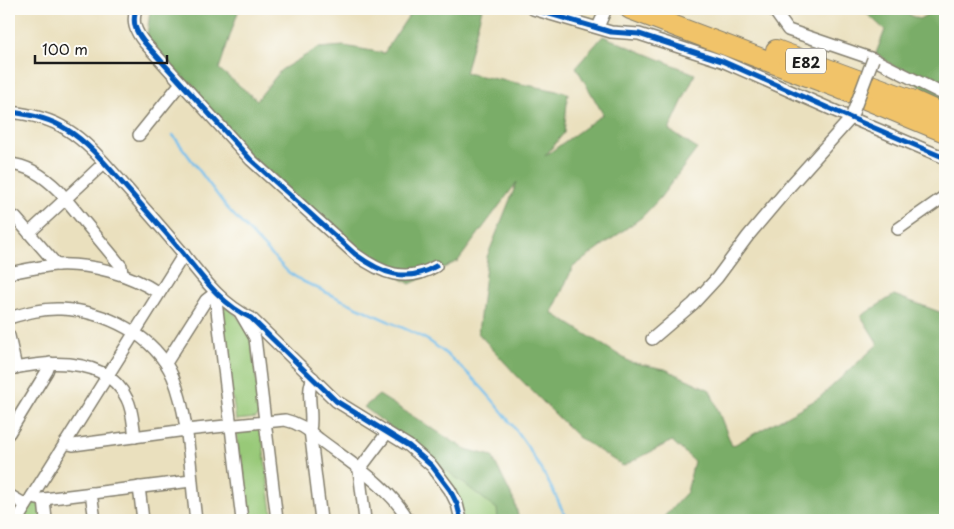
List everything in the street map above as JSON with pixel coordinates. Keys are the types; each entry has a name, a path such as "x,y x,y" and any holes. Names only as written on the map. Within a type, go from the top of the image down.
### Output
{"highway":[{"name":"E82","path":"630,9 838,88 945,132"},
{"name":"E82","path":"667,9 838,72 945,115"}],"street":[{"path":"136,9 133,21 138,35 181,84 251,160 355,254 385,272 404,276 417,275 436,266"},
{"path":"533,9 611,32 639,34 722,61 945,158"},
{"path":"598,27 606,9"},
{"path":"773,9 788,30 873,58 945,95"},
{"path":"652,340 693,304 717,278 760,221 851,118 873,58"},
{"path":"139,135 181,84"},
{"path":"9,112 29,114 51,121 81,139 184,254 215,293 240,313 251,318 336,401 422,456 437,471 450,490 461,520"},
{"path":"29,233 104,163"},
{"path":"9,164 38,173 48,180 66,199 120,266 122,274"},
{"path":"898,229 945,196"},
{"path":"9,214 16,218 57,265"},
{"path":"17,520 184,254"},
{"path":"9,274 57,265 92,268 122,274 142,282 159,293"},
{"path":"166,363 206,300 215,293"},
{"path":"215,293 242,520"},
{"path":"9,318 40,310 60,309 83,311 101,316 134,333 166,363 177,391 186,430 190,481 196,520"},
{"path":"240,313 255,338 277,520"},
{"path":"9,336 12,368 50,363 79,365 107,376 124,392 129,402 135,437"},
{"path":"9,433 13,419 47,371 50,363"},
{"path":"313,378 309,386 312,421 310,430 321,520"},
{"path":"65,443 73,445 186,430 285,420 310,430 319,440 390,495 403,509 408,520"},
{"path":"365,520 359,470 387,433"},
{"path":"9,495 29,501 190,481"},
{"path":"139,488 143,520"},
{"path":"91,493 95,520"},
{"path":"44,499 46,520"}],"green space":[{"path":"150,9 239,9 219,69 257,100 281,70 318,48 344,46 384,53 413,9 482,9 465,73 568,93 564,133 545,156 603,114 576,67 603,36 695,74 669,130 697,149 660,198 642,217 573,267 552,313 630,362 665,369 710,390 732,446 819,398 878,344 861,316 894,295 945,314 945,520 661,520 687,492 694,461 672,441 623,466 578,437 518,377 478,333 487,257 517,182 458,261 410,284 366,258 252,159 147,37"},
{"path":"862,9 902,9 904,12 919,19 930,13 928,9 945,9 945,103 938,100 876,53 885,30"},
{"path":"222,306 231,310 250,333 261,413 256,418 236,420 219,309"},
{"path":"379,395 465,449 492,456 515,503 519,520 498,520 497,509 364,407"},
{"path":"236,428 261,428 273,520 245,520"},
{"path":"446,456 500,507 501,520 465,520 431,459"},
{"path":"38,502 43,520 20,520 30,503"}],"waterway":[{"path":"173,135 227,208 288,272 302,281 427,340 474,379 511,423 527,447 556,495 567,520"}],"cycle path":[{"path":"136,9 135,26 144,42 251,160 355,254 374,266 394,274 414,274 436,266"},
{"path":"533,9 611,32 639,34 722,61 945,158"},
{"path":"9,112 31,115 53,122 75,135 93,150 223,299 251,318 336,401 409,446 432,466 450,490 457,504 461,520"}]}
